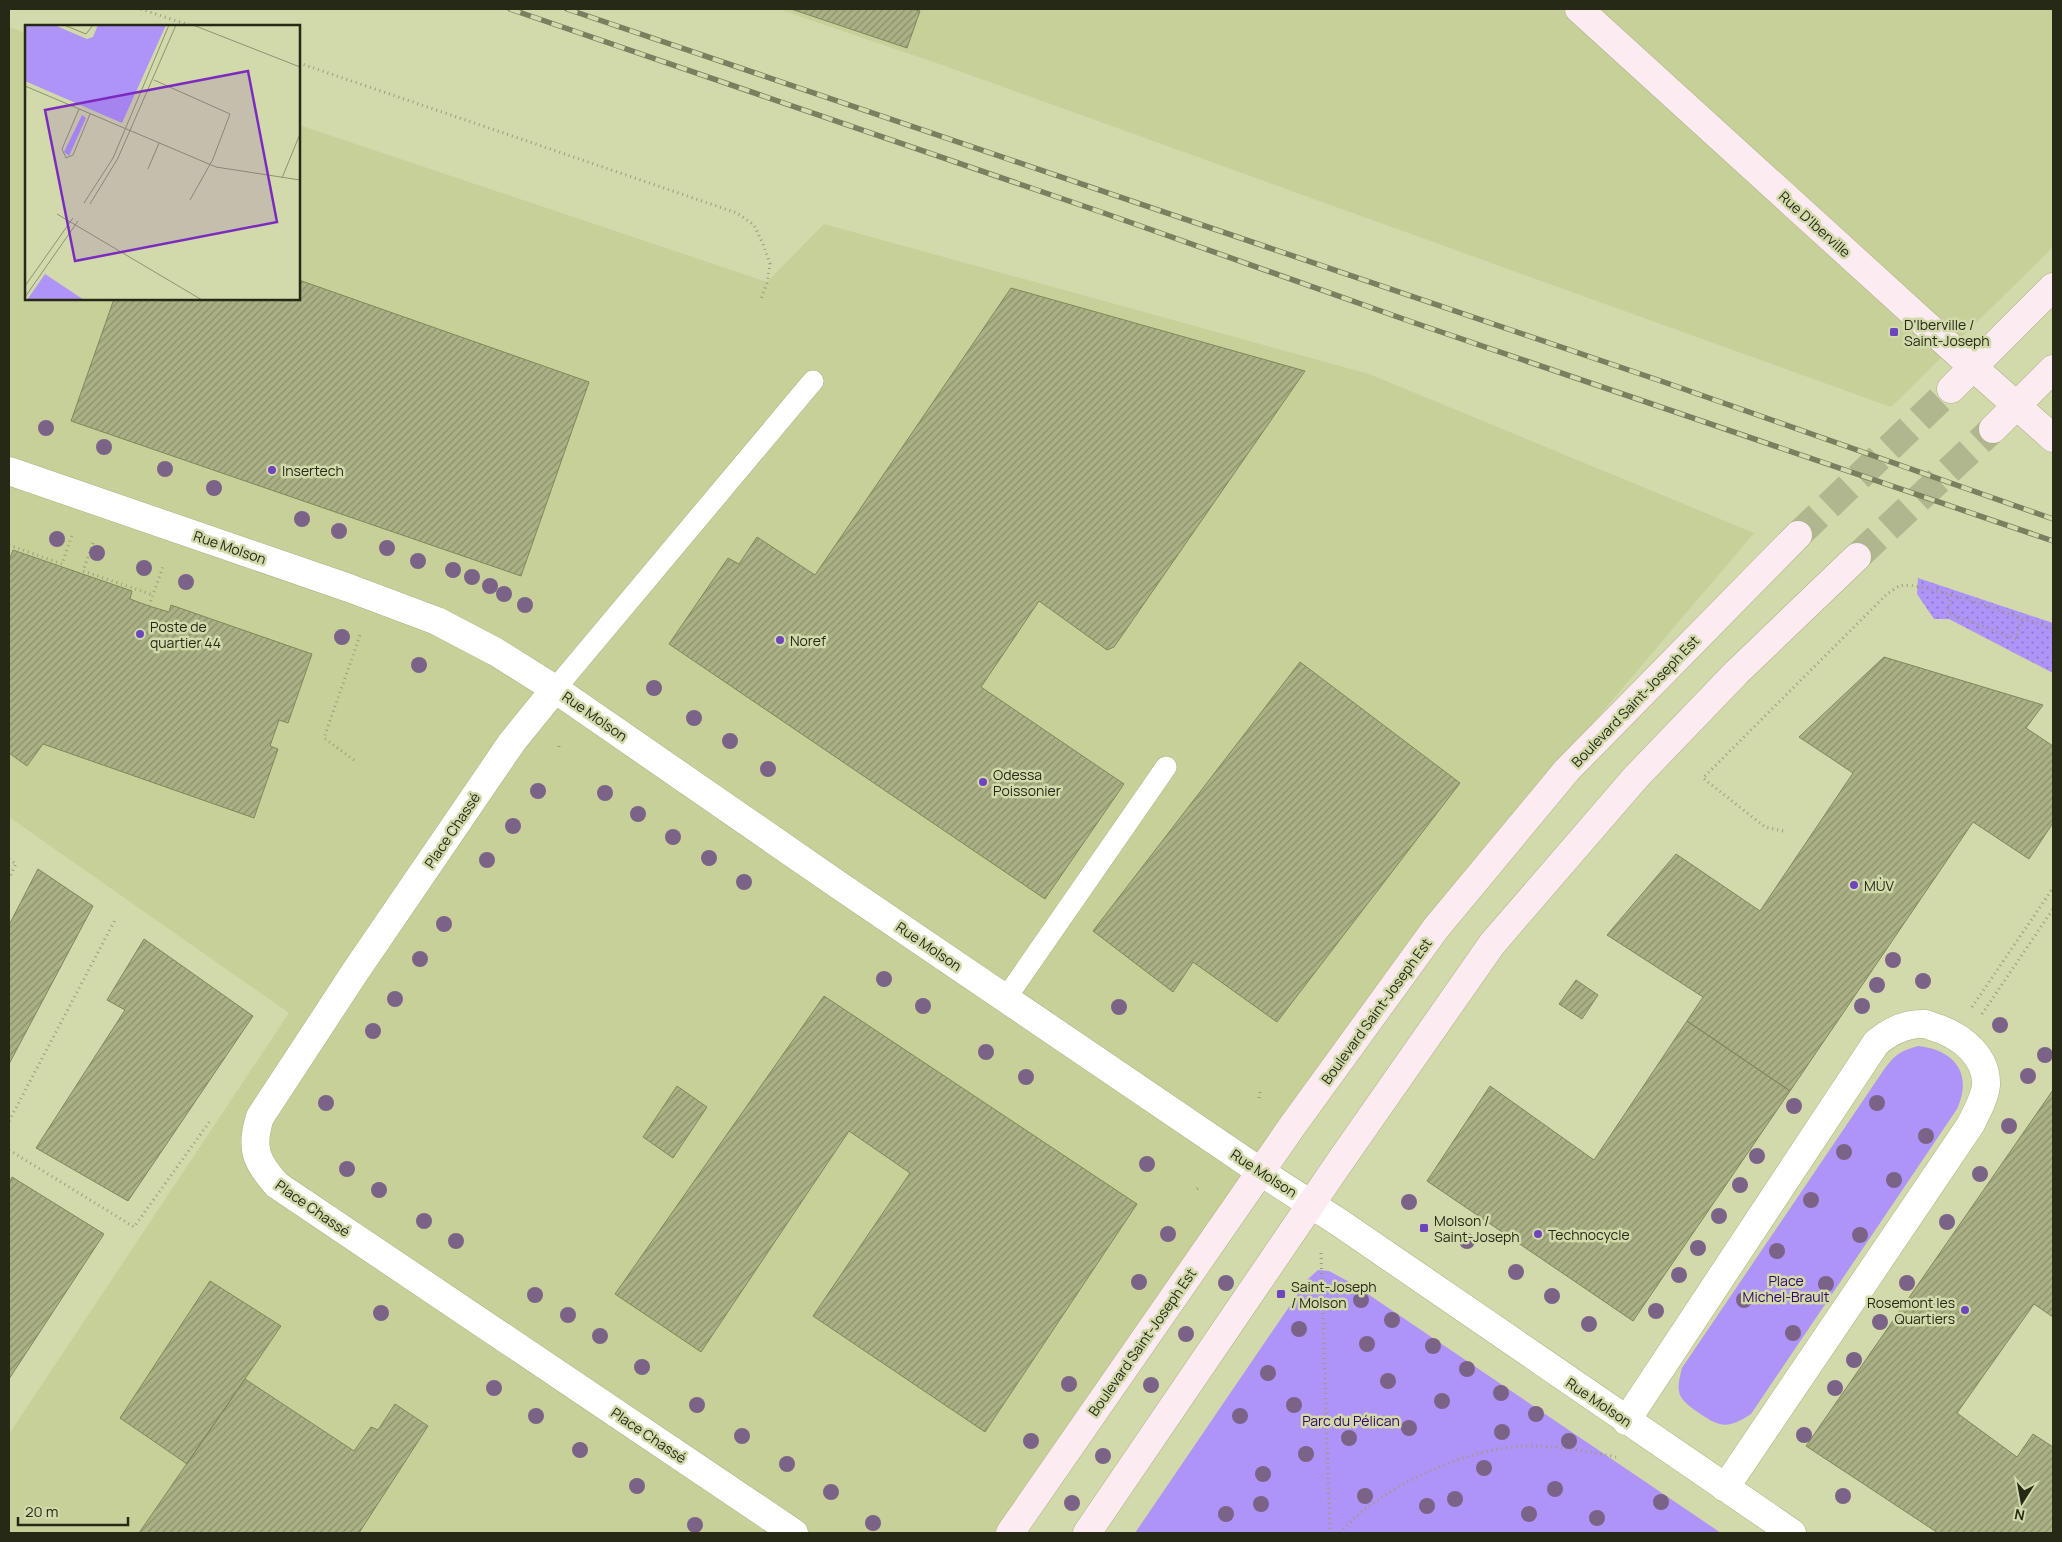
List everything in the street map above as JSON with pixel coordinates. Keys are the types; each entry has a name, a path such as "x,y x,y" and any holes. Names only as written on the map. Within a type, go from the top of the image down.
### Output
{"main road":[{"name":"Rue D'Iberville","path":"1579,9 2053,438"},
{"path":"1951,389 2053,287"},
{"path":"1993,429 2053,369"},
{"name":"Boulevard Saint-Joseph Est","path":"1010,1533 1301,1114 1436,928 1567,770 1798,535"},
{"path":"1088,1533 1311,1204 1492,944 1636,777 1737,672 1857,557"}],"street":[{"name":"Rue Molson","path":"9,470 340,584 437,621 496,652 555,689 1792,1533"},
{"name":"Place Chassé","path":"555,689 512,742 355,972 260,1117 254,1134 255,1153 263,1170 277,1185 794,1533"},
{"path":"1626,1421 1876,1042 1898,1028 1912,1025 1927,1024 1954,1034 1970,1047 1982,1065 1986,1085 1980,1106 1971,1124 1725,1488"}],"lane":[{"path":"555,689 813,380"},
{"path":"1006,998 1166,767"}],"path":[{"path":"141,9 189,25"},
{"path":"300,63 736,213 754,225 770,264 767,282 761,299"},
{"path":"9,545 62,564 72,535"},
{"path":"93,543 83,571 153,595"},
{"path":"149,606 163,567"},
{"path":"1782,831 1764,827 1703,778 1887,594 1901,585 1927,587 2053,629"},
{"path":"1951,595 1948,613 2016,639 2022,619"},
{"path":"354,760 324,738 360,635"},
{"path":"9,859 16,864 9,878"},
{"path":"1968,1014 2053,888"},
{"path":"1978,1021 2053,909"},
{"path":"9,1121 115,920"},
{"path":"1259,1098 1260,1092"},
{"path":"9,1150 134,1226 210,1121"},
{"path":"1197,1189 1201,1186"},
{"path":"1321,1253 1330,1533"},
{"path":"1340,1533 1352,1518 1383,1496 1456,1460 1495,1449 1528,1446 1560,1448 1616,1457"}],"shaded area":[{"path":"778,9 2053,9 2053,247 1891,407 945,66"},
{"path":"9,27 25,33 25,300 300,300 300,125 767,282 824,224 1369,374 1754,533 1425,921 1011,1533 9,1533 9,1434 289,1013 9,817"}],"green space":[{"path":"1918,578 2053,623 2053,673 1949,619 1934,619 1917,594"},
{"name":"Place Michel-Brault","path":"1918,1046 1931,1048 1942,1053 1951,1058 1957,1066 1963,1085 1957,1109 1751,1414 1730,1424 1725,1425 1713,1422 1699,1413 1680,1395 1679,1384 1682,1368 1890,1061 1906,1050"},
{"name":"Parc du Pélican","path":"1318,1270 1329,1271 1353,1284 1721,1533 1135,1533 1308,1279"}],"building":[{"path":"791,9 912,9 920,11 907,48"},
{"path":"300,280 589,382 521,576 71,421 114,300 300,300"},
{"path":"1011,288 1305,371 1114,647 1107,650 1039,601 981,687 1124,784 1045,899 669,644 728,558 739,564 757,537 815,575"},
{"path":"13,550 132,591 130,599 149,606 169,612 171,605 312,654 288,723 279,720 270,746 278,749 254,818 43,744 27,766 9,753 9,557"},
{"name":"MÙV","path":"1884,657 2043,705 2026,728 2053,746 2053,823 2029,859 1973,822 1790,1091 1687,1021 1703,997 1607,935 1676,854 1760,911 1853,773 1799,737"},
{"path":"1300,662 1460,783 1277,1022 1193,962 1173,992 1093,931"},
{"path":"38,869 93,906 9,1064 9,925"},
{"path":"144,939 253,1016 128,1201 36,1148 125,1010 107,1000"},
{"path":"1576,980 1598,995 1582,1019 1559,1004"},
{"path":"824,996 1137,1204 985,1432 813,1316 910,1173 849,1131 701,1352 615,1294"},
{"path":"1687,1021 1790,1091 1633,1321 1427,1181 1490,1086 1594,1160"},
{"path":"677,1086 707,1107 673,1158 643,1137"},
{"name":"Rosemont les Quartiers","path":"2053,1090 2053,1317 2034,1304 1957,1413 2017,1457 2033,1434 2053,1447 2053,1533 1938,1533 1806,1446"},
{"path":"12,1177 104,1234 9,1379 9,1183"},
{"path":"210,1281 281,1326 187,1464 120,1418"},
{"path":"245,1379 354,1451 371,1427 378,1430 395,1404 428,1426 359,1533 139,1533"}],"tunnel":[{"path":"1798,535 1951,389"},
{"path":"1857,557 1993,429"}],"railway":[{"path":"510,9 1101,212 1412,322 2053,541"},
{"path":"567,9 1661,381 2053,519"}],"place":[{"name":"D'Iberville / Saint-Joseph","path":"1894,332"},
{"name":"Insertech","path":"272,470"},
{"name":"Poste de quartier 44","path":"140,634"},
{"name":"Noref","path":"780,640"},
{"name":"Odessa Poissonier","path":"983,782"},
{"name":"MÙV","path":"1854,885"},
{"name":"Molson / Saint-Joseph","path":"1424,1228"},
{"name":"Technocycle","path":"1538,1234"},
{"name":"Saint-Joseph / Molson","path":"1281,1294"},
{"name":"Rosemont les Quartiers","path":"1965,1310"}]}
